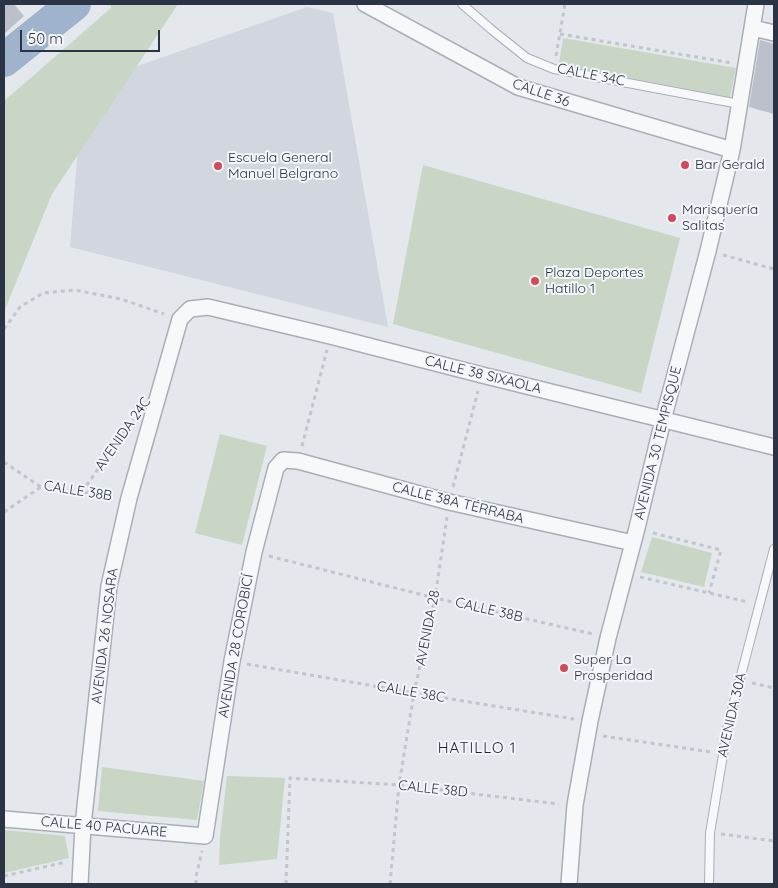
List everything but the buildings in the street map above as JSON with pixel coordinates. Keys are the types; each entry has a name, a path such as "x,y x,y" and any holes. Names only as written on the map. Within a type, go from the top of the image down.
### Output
{"street":[{"name":"CALLE 36","path":"364,4 518,87 732,150"},
{"name":"AVENIDA 30 TEMPISQUE","path":"569,884 575,806 589,727 608,638 708,251 732,150 738,104 756,4"},
{"path":"753,28 774,33"},
{"name":"CALLE 38 SIXAOLA","path":"185,314 208,307 774,448"},
{"name":"AVENIDA 26 NOSARA","path":"80,884 83,825 109,586 129,498 185,314"},
{"name":"CALLE 38A TÉRRABA","path":"291,460 449,502 633,543"},
{"name":"AVENIDA 28 COROBICÍ","path":"205,836 232,661 254,552 276,468 291,460"},
{"name":"CALLE 40 PACUARE","path":"4,819 205,836"}],"lane":[{"name":"CALLE 34C","path":"462,4 527,58 554,69 738,104"},
{"name":"AVENIDA 30A","path":"709,884 710,832 728,725 774,549"}],"path":[{"path":"554,69 565,4"},
{"path":"560,34 746,66"},
{"path":"708,251 774,269"},
{"path":"4,329 20,307 43,293 75,290 185,314"},
{"path":"291,460 330,336"},
{"name":"AVENIDA 28","path":"390,884 400,785 414,693 434,598 449,502 482,375"},
{"name":"AVENIDA 24C","path":"82,492 137,414"},
{"name":"CALLE 38B","path":"4,462 41,487 129,498"},
{"path":"4,512 41,487"},
{"path":"637,528 721,550 709,593"},
{"name":"CALLE 38B","path":"254,552 434,598 608,638"},
{"path":"625,573 760,605"},
{"name":"CALLE 38C","path":"232,661 414,693 723,754"},
{"path":"740,680 774,688"},
{"name":"CALLE 38D","path":"286,884 290,778 400,785 575,806"},
{"path":"710,832 774,841"},
{"path":"196,884 205,836"},
{"path":"4,876 81,858"}],"shaded area":[{"name":"Escuela General Manuel Belgrano","path":"307,7 333,13 388,327 70,247 83,85"}],"green space":[{"path":"110,4 178,4 52,194 4,312 4,101 111,8"},
{"path":"563,38 736,68 730,98 559,64"},
{"name":"Plaza Deportes Hatillo 1","path":"423,165 680,238 641,393 393,324"},
{"path":"220,434 267,446 242,545 195,533"},
{"path":"652,537 712,553 704,587 641,572"},
{"path":"102,767 204,781 197,820 98,811"},
{"path":"227,776 285,778 277,859 219,865 220,837"},
{"path":"4,830 65,836 69,858 4,873"}],"waterway":[{"path":"4,60 74,4"}],"place":[{"name":"Bar Gerald","path":"685,165"},
{"name":"Escuela General Manuel Belgrano","path":"218,166"},
{"name":"Marisquería Salitas","path":"672,218"},
{"name":"Plaza Deportes Hatillo 1","path":"535,281"},
{"name":"Super La Prosperidad","path":"564,668"}],"district":[{"name":"HATILLO 1","path":"477,748"}]}
